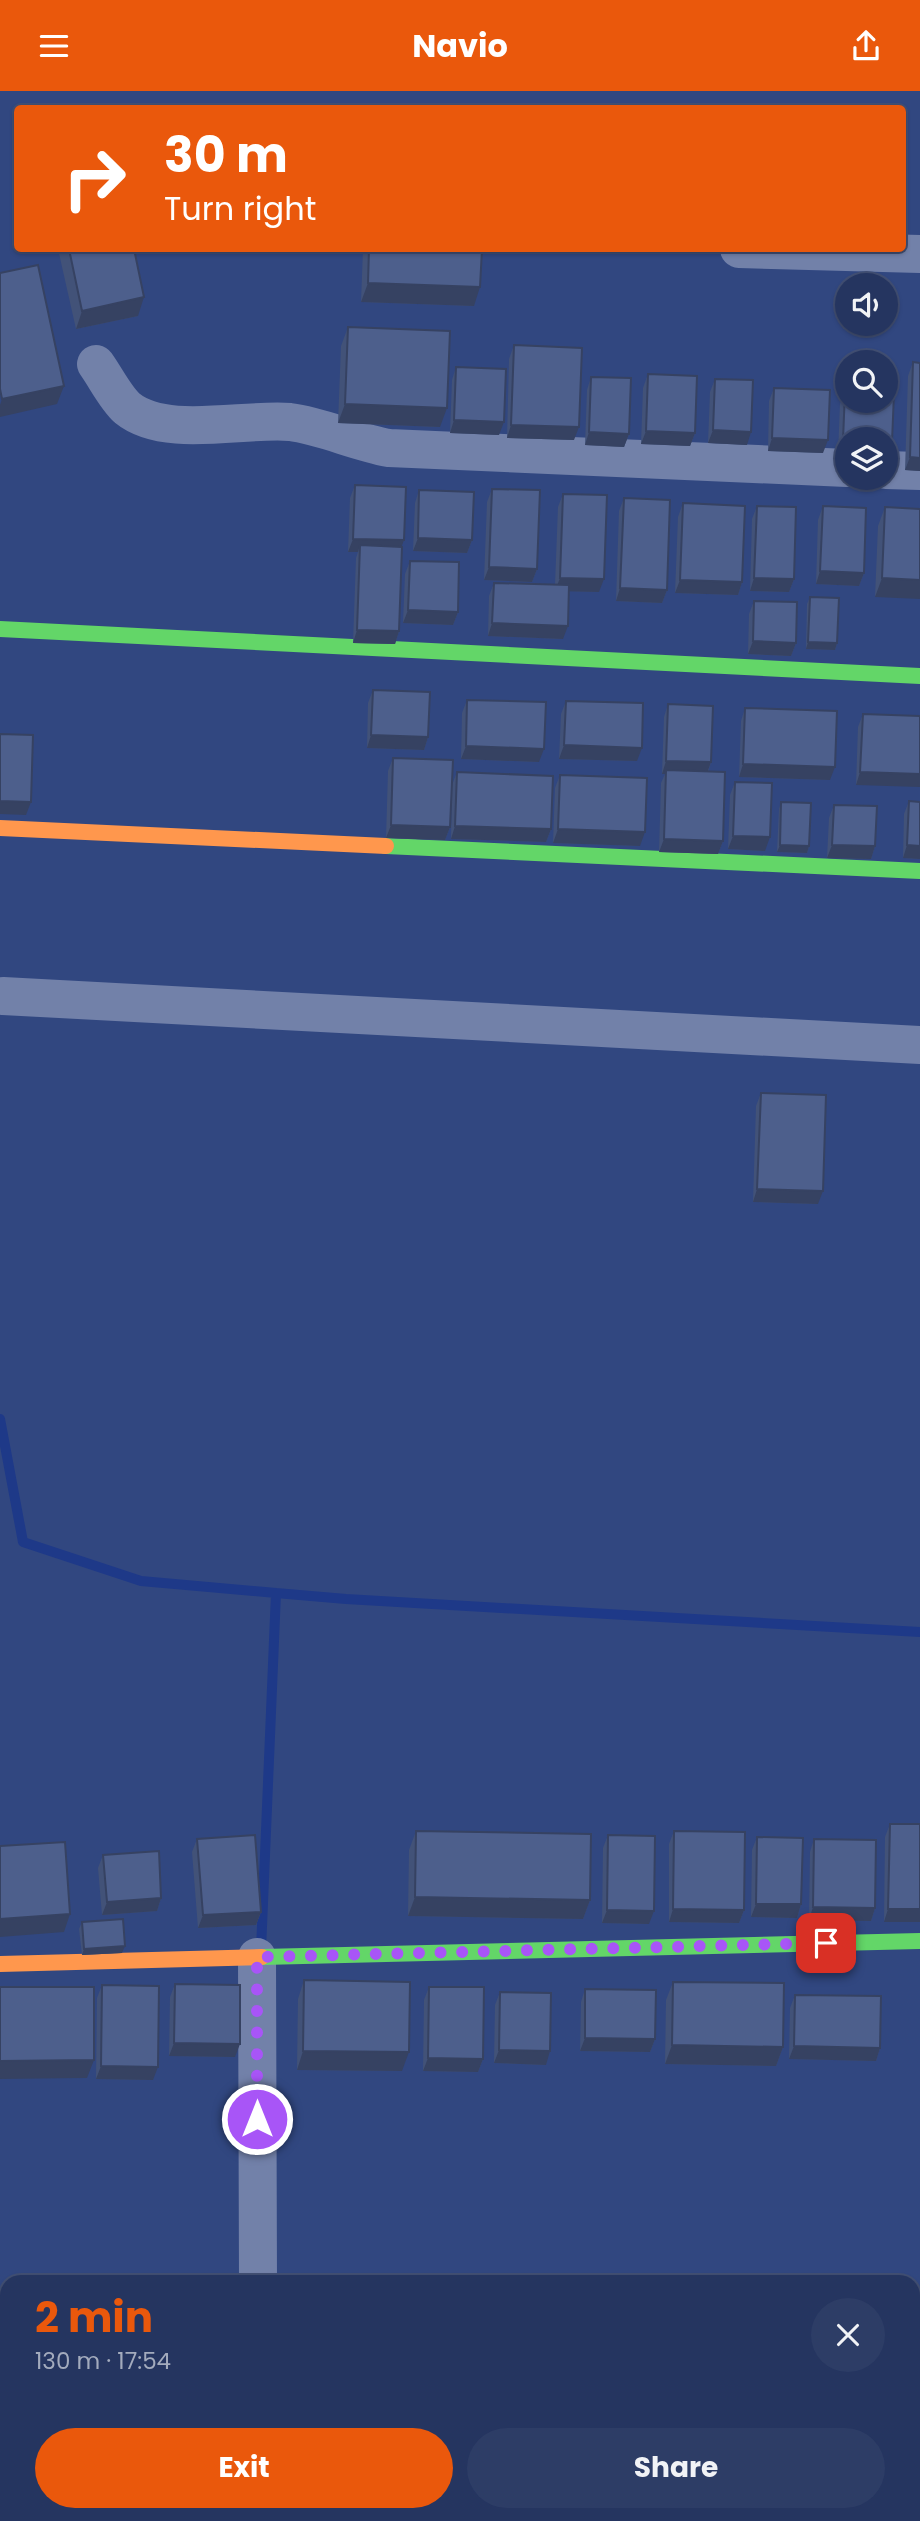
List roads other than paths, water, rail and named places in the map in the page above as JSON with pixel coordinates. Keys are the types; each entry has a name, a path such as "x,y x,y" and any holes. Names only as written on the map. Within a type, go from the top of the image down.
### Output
{"street":[{"path":"848,252 920,254"},
{"path":"96,364 124,405 147,421 157,423 213,424 259,420 294,423 389,449 835,468"},
{"path":"898,470 920,471"},
{"path":"0,629 920,676"},
{"path":"0,828 920,871"},
{"path":"3,996 920,1045"},
{"path":"0,1964 920,1941"},
{"path":"257,1957 258,2275"}],"waterway":[{"path":"0,1419 23,1542 141,1581 276,1593"},
{"path":"261,1950 276,1593 920,1632"}]}
